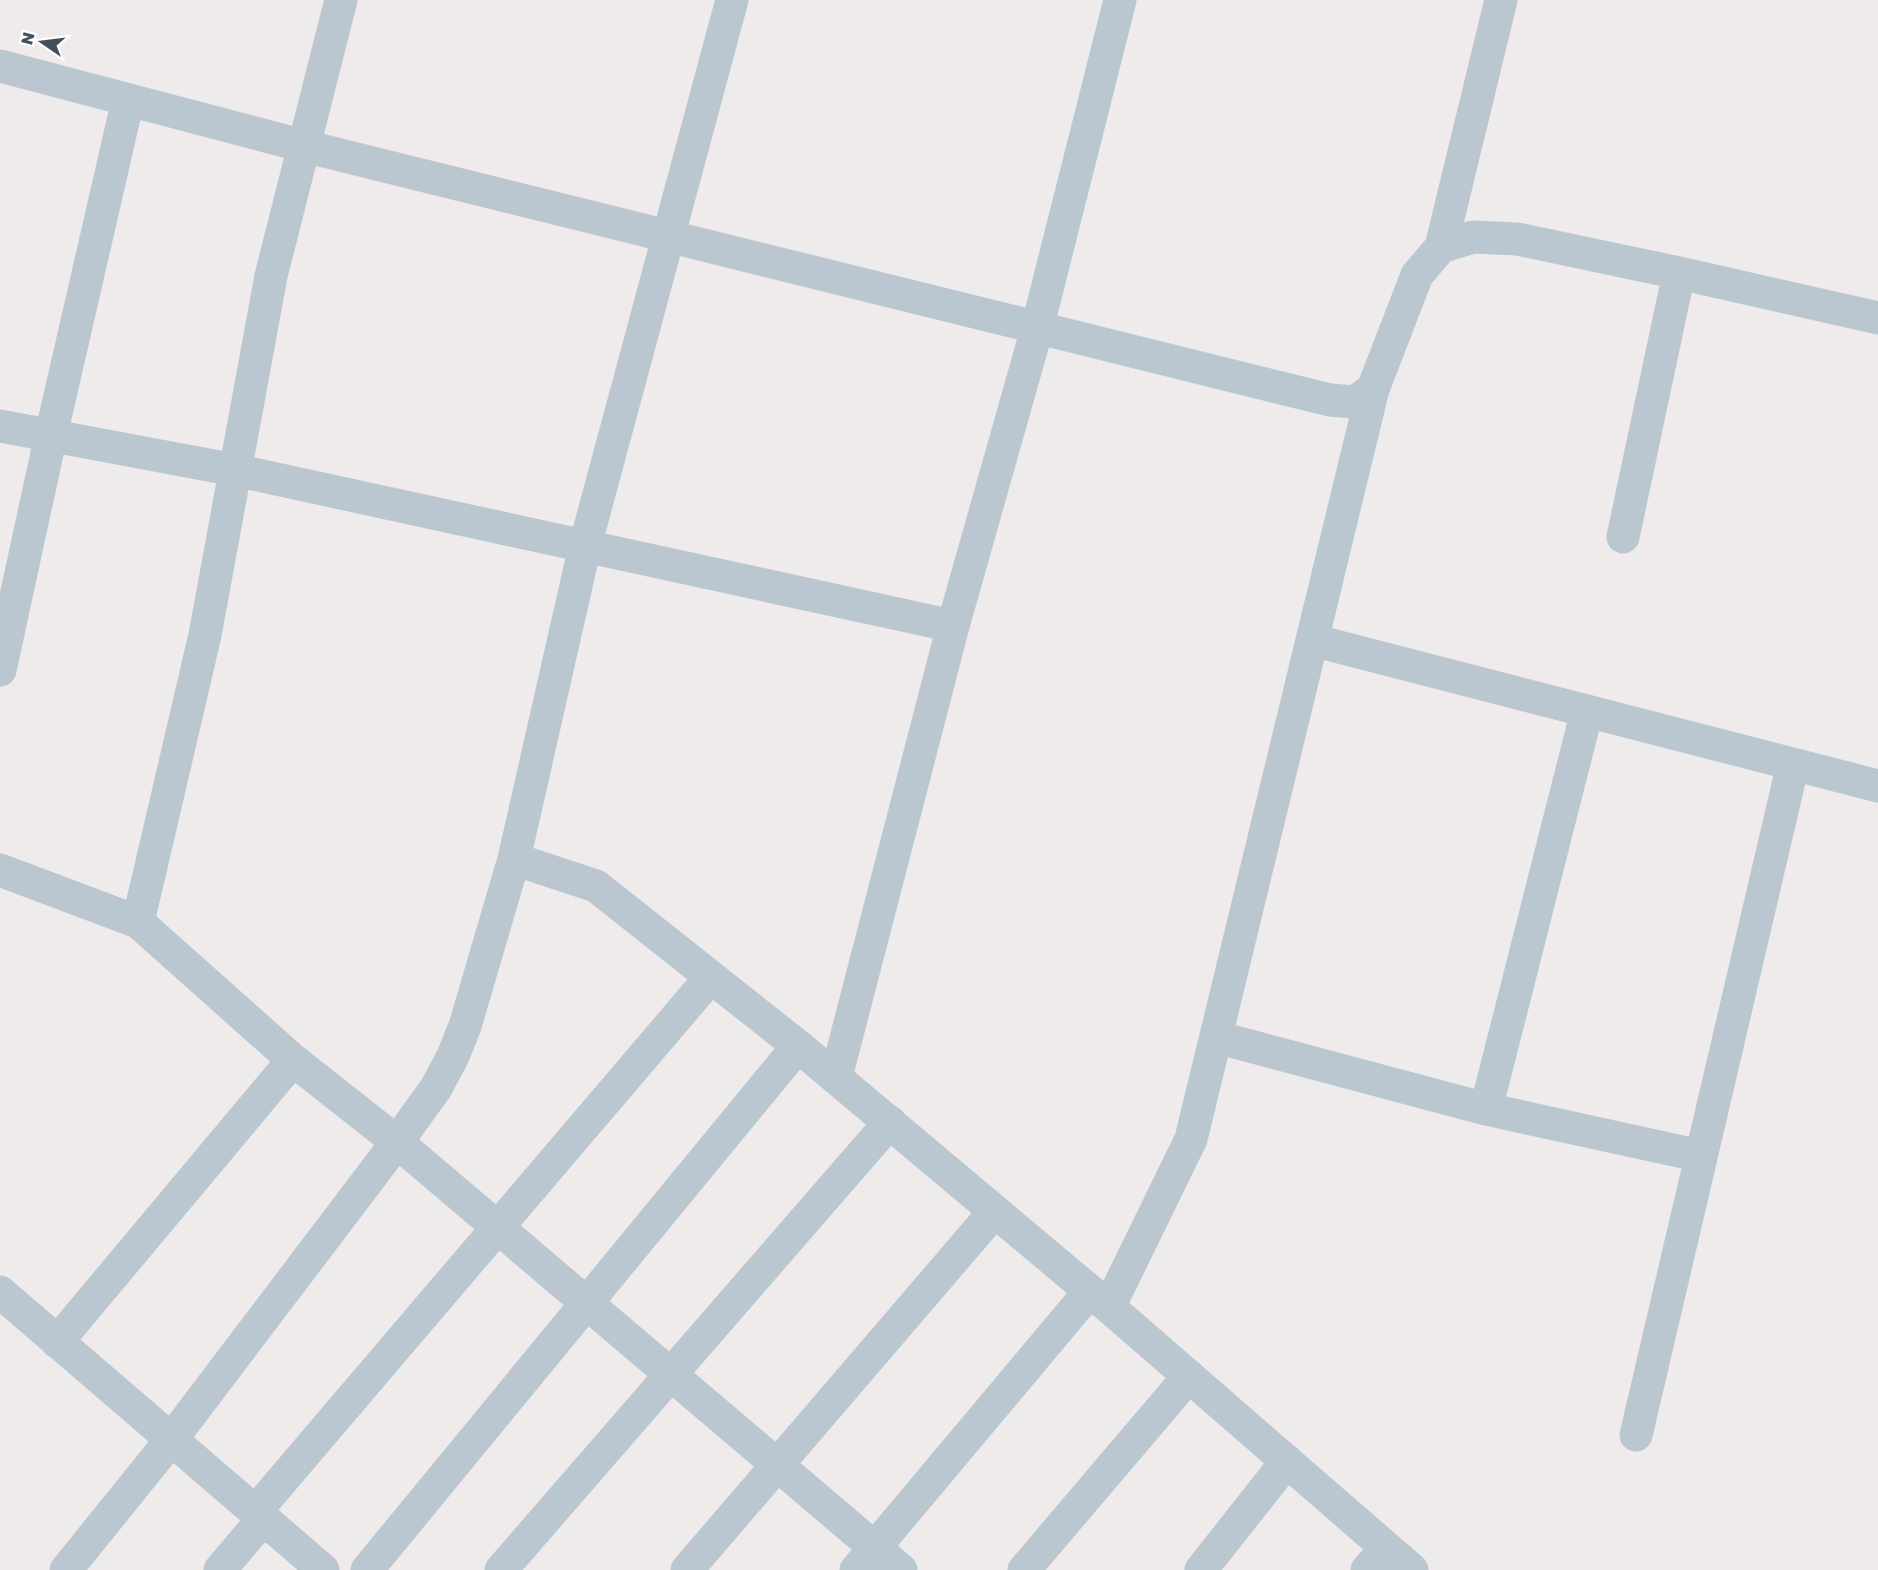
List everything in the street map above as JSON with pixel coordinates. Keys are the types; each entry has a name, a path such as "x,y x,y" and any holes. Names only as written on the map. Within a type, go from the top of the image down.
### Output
{"street":[{"path":"138,922 205,635 271,276 341,0"},
{"path":"66,1570 171,1440 397,1142 436,1088 453,1056 465,1026 514,859 585,546 732,0"},
{"path":"836,1077 953,626 1037,329 1120,0"},
{"path":"865,1559 1100,1299 1191,1139 1373,389 1418,275 1441,247 1501,0"},
{"path":"0,66 304,146 1330,400 1355,402 1373,389"},
{"path":"0,670 128,100"},
{"path":"1441,247 1473,237 1517,239 1878,318"},
{"path":"1623,537 1679,273"},
{"path":"0,426 235,470 953,626"},
{"path":"1312,640 1878,786"},
{"path":"1486,1109 1587,711"},
{"path":"1636,1435 1793,764"},
{"path":"514,859 596,886 711,977 890,1122 1287,1461 1377,1559 1412,1570"},
{"path":"0,870 138,922 293,1060 397,1142 777,1465 865,1559 901,1570"},
{"path":"220,1570 259,1516 711,977"},
{"path":"1216,1037 1486,1109 1701,1156"},
{"path":"367,1570 798,1046"},
{"path":"57,1342 293,1060"},
{"path":"501,1570 890,1122"},
{"path":"687,1570 995,1211"},
{"path":"0,1292 323,1570"},
{"path":"1024,1570 1189,1376"},
{"path":"1201,1570 1287,1461"}]}
